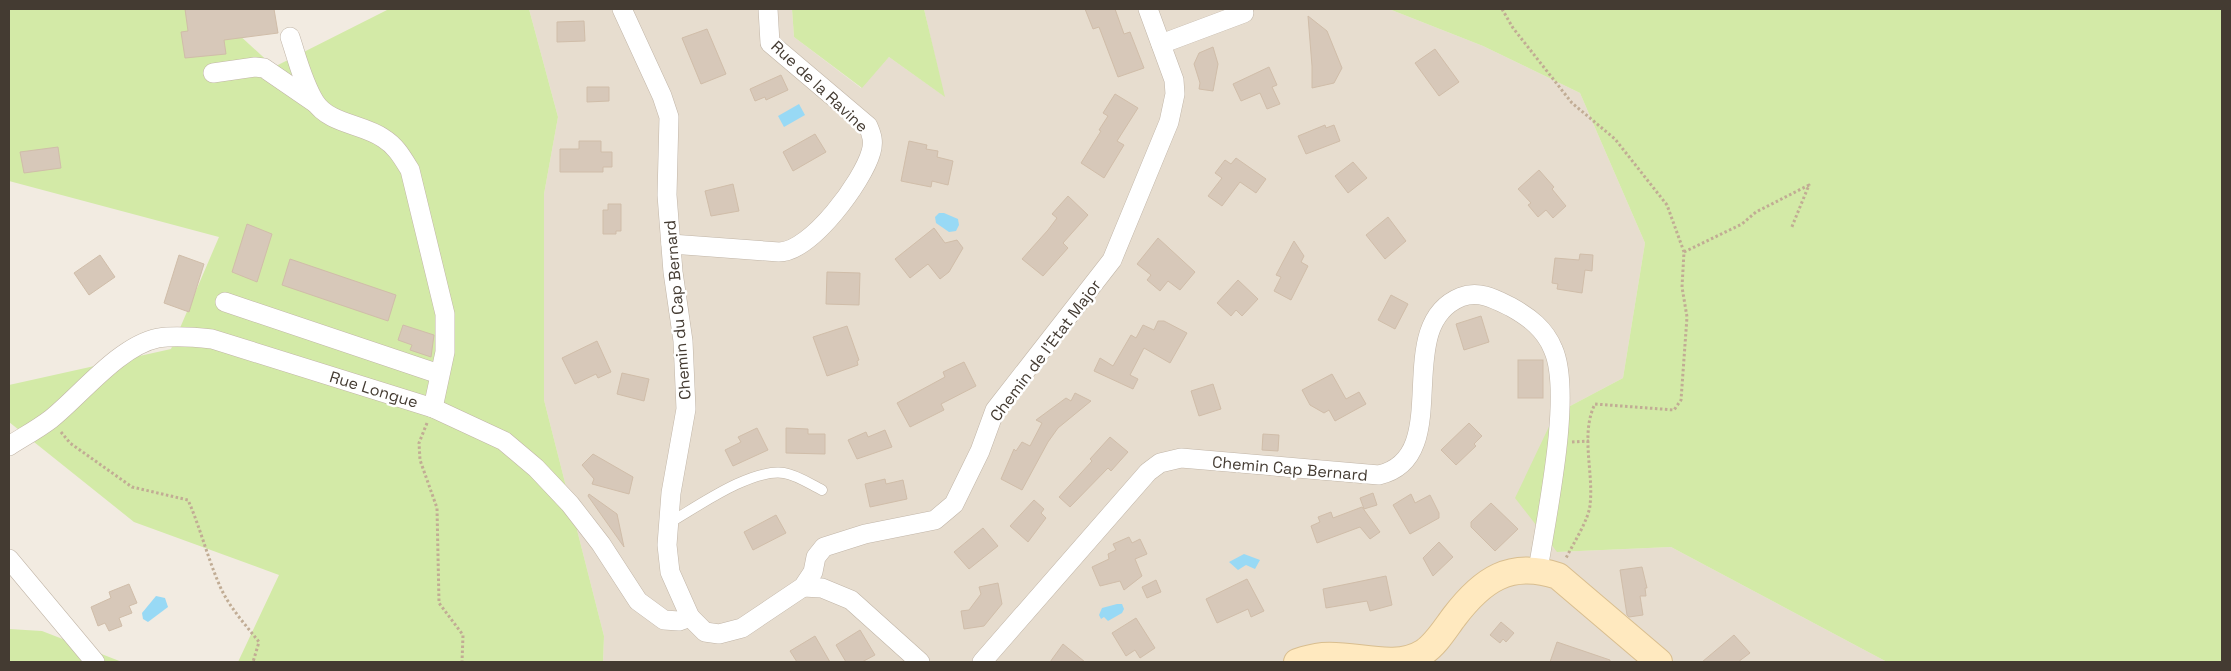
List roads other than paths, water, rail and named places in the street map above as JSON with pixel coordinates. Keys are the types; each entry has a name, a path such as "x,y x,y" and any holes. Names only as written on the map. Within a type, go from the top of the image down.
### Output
{"street":[{"name":"Chemin du Cap Bernard","path":"622,9 668,112 666,195 683,341 686,410 671,493 667,545 670,572 690,617 705,632 719,634 742,628"},
{"name":"Rue de la Ravine","path":"671,244 779,252 793,251 842,204 856,185 871,152 872,135 868,126 770,43 768,9"},
{"name":"Chemin de l'Etat Major","path":"742,628 803,587 813,572 816,557 824,547 865,534 927,523 935,520 954,504 980,451 995,410 1112,260 1174,108 1176,94 1174,80 1148,9"},
{"path":"1161,44 1244,13"},
{"path":"290,37 298,63 315,104"},
{"path":"213,72 244,68 264,68 334,118 382,137 398,149 410,170 445,314 445,352 433,408"},
{"name":"Chemin Cap Bernard","path":"982,662 1148,472 1160,463 1181,458 1378,475 1398,469 1410,453 1422,415 1424,354 1430,332 1435,321 1450,304 1460,297 1471,294 1493,298 1535,323 1550,341 1559,366 1560,394 1548,573"},
{"path":"225,302 439,374"},
{"name":"Rue Longue","path":"9,446 51,419 124,356 157,338 212,339 433,408 504,441 536,468 570,504 600,544 638,601 649,611 664,620 679,621 690,617"},
{"path":"9,559 95,662"},
{"path":"1297,662 1323,656 1385,661 1412,658 1425,652 1437,640 1479,589 1502,575 1517,570 1548,573 1660,662"},
{"path":"803,587 822,588 851,600 920,662"}],"lane":[{"path":"669,523 725,492 754,478 768,474 782,473 791,475 822,490"}],"water":[{"path":"799,104 805,115 784,127 778,116"},
{"path":"939,213 944,213 958,219 959,225 956,231 949,232 936,223 935,217"},
{"path":"1244,554 1260,560 1255,569 1246,565 1238,570 1229,562"},
{"path":"156,596 165,598 168,607 148,622 143,619 142,613"},
{"path":"1122,604 1124,609 1122,613 1108,621 1104,617 1101,619 1099,615 1102,608"}]}
